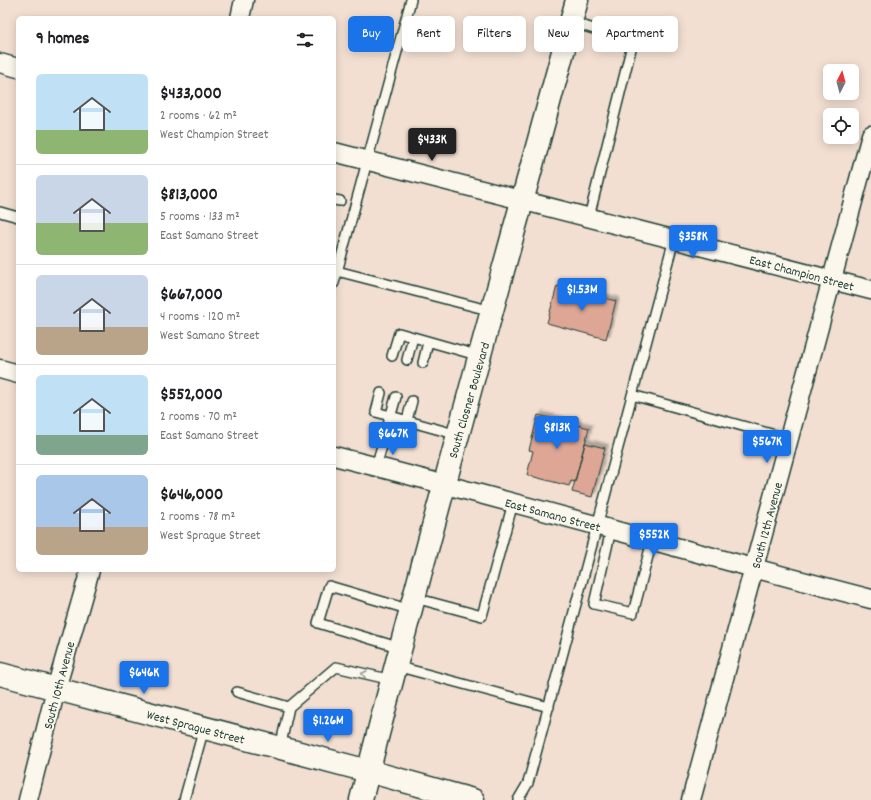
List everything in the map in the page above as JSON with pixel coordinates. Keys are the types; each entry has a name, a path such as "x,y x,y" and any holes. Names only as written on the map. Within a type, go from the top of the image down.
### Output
{"main road":[{"name":"South Closner Boulevard","path":"573,16 577,0"},
{"name":"South Closner Boulevard","path":"361,800 444,484 524,200 563,52"},
{"name":"West Sprague Street","path":"0,674 473,800"}],"street":[{"path":"240,16 244,0"},
{"path":"0,63 16,67"},
{"name":"South 12th Avenue","path":"691,800 871,135"},
{"name":"East Champion Street","path":"336,153 871,290"},
{"path":"0,369 16,373"},
{"name":"East Samano Street","path":"336,457 444,484 871,600"},
{"name":"South 10th Avenue","path":"28,800 56,689 89,572"}],"lane":[{"path":"336,274 411,0"},
{"path":"584,26 633,41 589,217"},
{"path":"0,212 16,216"},
{"path":"652,541 633,614 594,604 604,528 632,395 674,239"},
{"path":"337,270 492,311"},
{"path":"370,279 377,289"},
{"path":"399,294 410,289"},
{"path":"392,356 399,333 480,356"},
{"path":"407,360 413,337"},
{"path":"423,363 428,342"},
{"path":"381,393 376,412 458,435"},
{"path":"632,395 789,439"},
{"path":"376,467 396,397"},
{"path":"407,420 412,401"},
{"path":"513,503 482,616 413,604 329,586 318,623 396,665 549,707"},
{"path":"518,800 528,782 549,707 604,528"},
{"path":"280,748 289,707 336,667 396,665"},
{"path":"237,692 289,707"},
{"path":"184,800 204,728"}],"building":[{"path":"557,286 616,301 606,339 547,323"},
{"path":"538,415 589,428 575,482 571,481 569,486 527,475 533,451 529,450"},
{"path":"585,443 605,448 592,497 572,492"}]}
